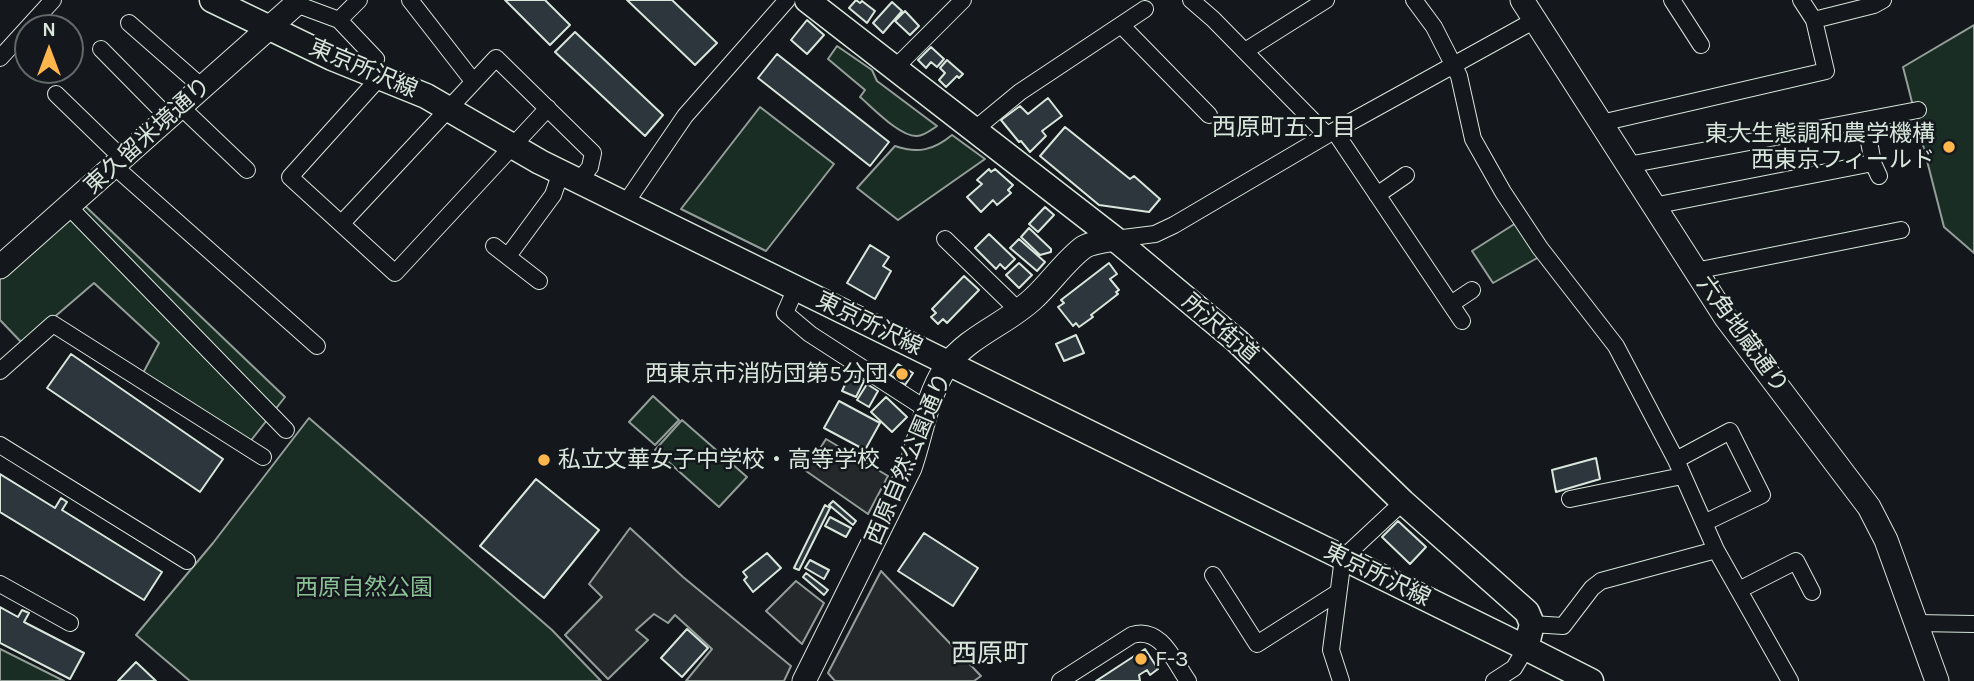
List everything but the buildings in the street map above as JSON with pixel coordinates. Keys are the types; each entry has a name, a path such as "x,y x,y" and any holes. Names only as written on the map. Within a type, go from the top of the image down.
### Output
{"main road":[{"name":"東京所沢線","path":"212,0 332,58 375,74 449,108 570,177 1526,648"},
{"name":"所沢街道","path":"807,0 1115,239 1237,341 1404,502 1517,601 1527,612 1532,624"},
{"path":"1532,624 1526,648 1591,681"}],"street":[{"path":"0,58 51,0"},
{"path":"339,20 359,0"},
{"path":"410,0 473,81"},
{"path":"625,204 685,116 787,0"},
{"path":"895,68 963,0"},
{"path":"1191,0 1331,133 1377,195 1462,321"},
{"path":"1245,51 1326,0"},
{"path":"1414,0 1434,27 1460,76 1473,139 1478,149 1540,248 1616,346 1679,468 1716,550 1790,681"},
{"name":"六角地蔵通り","path":"1522,0 1726,318 1869,507 1886,540 1937,681"},
{"path":"1672,0 1701,45"},
{"path":"1601,123 1826,71 1814,20 1801,0"},
{"path":"1814,20 1874,5 1883,0"},
{"name":"東久留米境通り","path":"0,267 295,2"},
{"path":"295,2 339,20 376,59 375,74 290,177 395,273 548,108"},
{"path":"974,130 1020,92 1145,9"},
{"name":"西原自然公園通り","path":"804,681 910,468 926,409 936,384 948,364 965,347 1034,299 1085,246 1155,234 1535,20"},
{"path":"130,23 202,88"},
{"path":"1121,24 1163,79 1209,115"},
{"path":"101,49 247,170"},
{"path":"342,223 496,58 593,153 590,167 570,177 553,195 508,256"},
{"path":"56,94 118,163 317,346"},
{"path":"1628,165 1918,110"},
{"path":"1654,206 1876,169 1865,120"},
{"path":"1377,195 1406,175"},
{"path":"69,207 286,430"},
{"path":"1695,271 1901,230"},
{"path":"945,239 1019,311"},
{"path":"494,246 539,281"},
{"path":"796,288 785,313 810,334 926,409"},
{"path":"1451,304 1472,290"},
{"path":"0,371 53,324 263,457"},
{"path":"1570,499 1679,468 1730,431 1762,495 1704,523"},
{"path":"0,445 187,561"},
{"path":"1341,681 1331,650 1343,558 1404,502"},
{"path":"1532,624 1563,626 1591,588 1601,581 1716,550"},
{"path":"1739,590 1796,561 1812,592"},
{"path":"1213,575 1257,644 1337,593"},
{"path":"0,584 70,623"},
{"path":"1917,623 1974,624"},
{"path":"1060,681 1139,633 1146,633 1160,640 1188,681"},
{"path":"1494,681 1514,668 1526,648"}],"green space":[{"name":"東大生態調和農学機構 西東京フィールド","path":"1974,25 1974,253 1944,227 1903,67"},
{"path":"837,46 872,70 877,81 937,126 917,136 903,132 887,121 860,97 865,90 828,59"},
{"path":"760,107 834,164 766,251 681,209"},
{"path":"952,135 985,159 898,220 857,188 895,146 911,150 925,149"},
{"path":"82,203 285,397 249,443 142,375 159,343 94,283 23,344 0,320 0,275"},
{"path":"1516,223 1539,257 1493,283 1472,251"},
{"path":"653,396 679,420 655,445 629,422"},
{"name":"西原自然公園","path":"309,418 552,630 601,681 190,681 136,635 213,543"},
{"path":"682,420 747,477 719,507 655,450"},
{"path":"0,649 64,681 0,681"}],"shaded area":[{"path":"826,439 888,476 868,514 806,471"},
{"path":"630,528 683,577 791,666 784,681 686,681 712,649 675,615 668,623 654,614 636,630 648,640 608,679 565,635 602,597 589,584"},
{"path":"881,571 981,676 974,681 835,681 828,673"},
{"path":"796,581 824,603 802,644 766,611"}],"place":[{"name":"東大生態調和農学機構 西東京フィールド","path":"1949,147"},
{"name":"西東京市消防団第5分団","path":"902,374"},
{"name":"私立文華女子中学校・高等学校","path":"544,460"},
{"name":"F-3","path":"1141,659"}],"district":[{"name":"西原町五丁目","path":"1284,128"},
{"name":"西原町","path":"990,655"}]}
